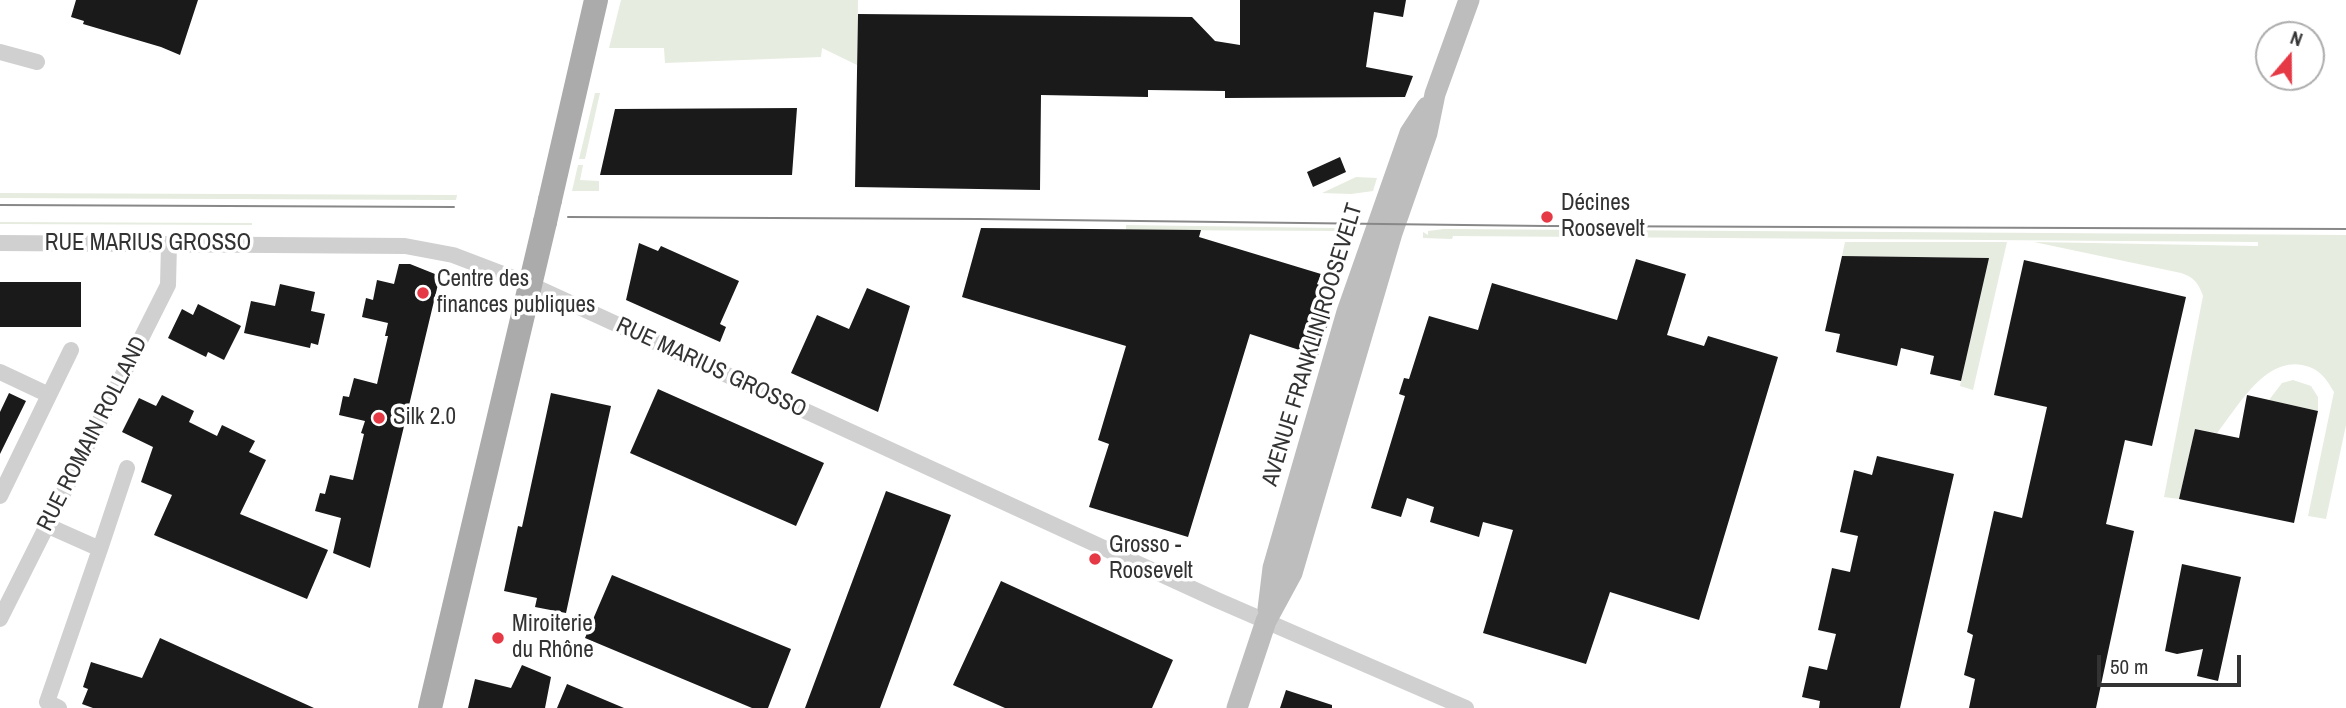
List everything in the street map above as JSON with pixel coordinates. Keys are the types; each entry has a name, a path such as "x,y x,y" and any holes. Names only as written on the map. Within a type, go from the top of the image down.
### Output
{"main road":[{"path":"430,708 596,0"}],"street":[{"name":"AVENUE FRANKLIN ROOSEVELT","path":"1237,708 1266,621 1292,573 1371,269 1427,133 1435,94 1469,0"},
{"path":"0,52 37,62"},
{"name":"RUE MARIUS GROSSO","path":"0,243 405,246 453,255 530,284 1266,621 1466,708"},
{"name":"RUE ROMAIN ROLLAND","path":"0,619 168,285 169,244"},
{"path":"0,496 71,350"},
{"path":"0,372 49,396"},
{"path":"59,708 47,702 127,468"},
{"path":"46,525 100,549"}],"shaded area":[{"path":"621,0 858,0 857,65 822,48 821,57 665,63 664,48 609,48"},
{"path":"595,93 600,93 585,159 579,159"},
{"path":"578,165 583,165 580,180 599,181 599,191 572,191"},
{"path":"1356,177 1377,178 1373,191 1351,194 1322,193"},
{"path":"0,193 457,195 456,200 0,198"},
{"path":"252,223 252,225 0,224"},
{"path":"1126,225 1333,228 1348,231 1126,230"},
{"path":"1428,231 2346,235 2346,425 2326,519 2308,516 2334,392 2321,374 2302,365 2288,365 2276,369 2253,387 2217,433 2195,429 2179,499 2164,497 2203,296 2200,288 2193,279 2181,273 2034,242 2258,246 2258,242 1453,236 1452,239 1423,238 1423,232 1428,235"},
{"path":"1845,242 2007,242 1973,390 1960,386 1988,258 1842,256"},
{"path":"2293,380 2311,386 2318,397 2318,411 2269,400 2282,383"}],"building":[{"path":"76,0 198,0 180,55 83,24 84,21 71,17"},
{"path":"1240,0 1406,0 1403,17 1374,12 1366,67 1413,76 1405,97 1225,98 1225,91 1148,90 1148,97 1041,95 1040,190 855,187 858,14 1192,17 1215,41 1240,45"},
{"path":"797,108 792,175 600,175 615,109"},
{"path":"1340,157 1346,172 1313,187 1307,172"},
{"path":"981,228 1201,230 1199,237 1321,274 1317,284 1321,286 1313,309 1331,314 1318,356 1250,334 1188,537 1089,507 1109,444 1098,440 1126,346 962,297"},
{"path":"639,243 658,251 661,246 739,281 720,324 726,327 720,342 626,300"},
{"path":"1842,256 1989,258 1961,381 1930,374 1934,356 1901,348 1897,366 1836,352 1840,334 1825,331"},
{"path":"1636,259 1686,274 1667,335 1704,346 1708,336 1778,357 1699,620 1610,592 1586,664 1483,633 1513,530 1483,522 1479,537 1430,522 1434,507 1407,498 1401,517 1371,508 1405,396 1399,394 1404,378 1409,379 1429,316 1478,330 1492,283 1617,320"},
{"path":"2024,260 2186,297 2152,446 2125,440 2106,524 2134,531 2096,708 1969,708 1975,679 1964,675 1973,635 1967,632 1994,511 2022,518 2047,407 1994,395"},
{"name":"Silk 2.0","path":"399,264 410,264 440,276 370,568 333,553 341,518 315,511 320,493 325,494 330,475 353,480 365,421 339,415 343,396 349,397 354,378 377,384 388,336 385,336 388,323 362,317 366,298 373,300 377,280 394,284"},
{"path":"0,282 81,282 81,327 0,327"},
{"path":"280,284 315,292 311,311 325,314 318,345 311,343 310,348 244,333 251,301 275,306"},
{"path":"867,288 910,306 878,412 791,373 817,315 849,329"},
{"path":"198,304 241,326 224,360 208,352 206,357 168,338 182,309 193,315"},
{"path":"658,389 824,463 796,526 630,453"},
{"path":"9,393 26,401 0,454 0,412"},
{"path":"551,393 611,406 566,613 535,607 537,598 504,591 518,526 522,527"},
{"path":"162,395 194,411 189,422 217,436 222,425 255,441 249,452 266,460 240,514 328,550 307,599 154,535 172,495 141,482 153,447 122,432 139,398 156,406"},
{"path":"2247,395 2318,411 2294,523 2179,499 2195,429 2239,438"},
{"path":"1877,456 1954,474 1900,708 1819,708 1820,701 1802,697 1809,666 1827,670 1836,634 1818,630 1832,568 1850,572 1858,536 1840,532 1854,470 1872,475"},
{"path":"886,491 951,515 880,708 805,708"},
{"path":"2182,564 2241,577 2218,681 2197,676 2203,649 2177,654 2165,651"},
{"path":"612,575 791,649 768,708 752,708 585,638"},
{"path":"1001,581 1173,660 1152,708 1005,708 953,685"},
{"path":"160,638 314,708 93,708 82,704 88,689 83,687 91,662 142,678"},
{"path":"522,665 551,677 545,708 468,708 475,679 511,688"},
{"path":"567,684 624,708 557,708"},
{"path":"1286,690 1332,705 1332,708 1280,708"}],"tram line":[{"path":"0,205 454,207"},
{"path":"568,217 1545,226 2346,229"}],"place":[{"name":"Décines Roosevelt","path":"1547,217"},
{"name":"Centre des finances publiques","path":"423,293"},
{"name":"Silk 2.0","path":"379,418"},
{"name":"Grosso - Roosevelt","path":"1095,559"},
{"name":"Miroiterie du Rhône","path":"498,638"}]}
